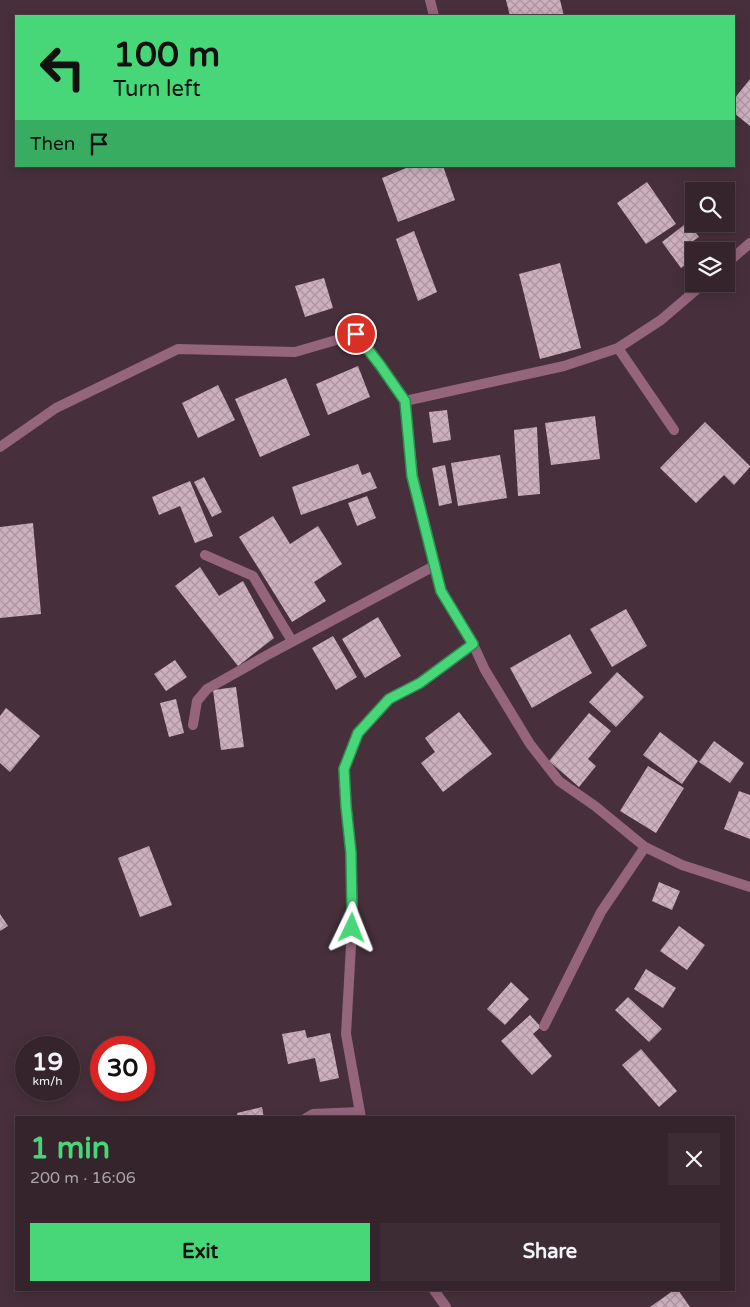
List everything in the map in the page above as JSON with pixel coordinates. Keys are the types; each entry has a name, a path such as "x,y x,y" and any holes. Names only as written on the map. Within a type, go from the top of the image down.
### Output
{"street":[{"path":"430,0 434,15"},
{"path":"735,256 750,243"},
{"path":"405,401 564,366 618,348 661,320 694,292"},
{"path":"0,447 56,408 178,350 295,352 356,334 405,401 412,476 441,591 473,644 485,670 530,744 559,781 595,806 645,848 682,865 750,887"},
{"path":"618,348 674,430"},
{"path":"206,555 253,576 292,642"},
{"path":"193,725 197,701 207,689 434,566"},
{"path":"310,1116 313,1114 360,1115 346,1034 352,910 351,853 344,769 358,733 389,699 420,683 473,644"},
{"path":"544,1026 601,912 645,848"},
{"path":"435,1291 446,1307"}],"building":[{"path":"506,0 560,0 564,15 510,15"},
{"path":"750,79 750,126 735,114 735,98"},
{"path":"409,167 443,167 455,200 398,222 382,178"},
{"path":"647,182 676,224 646,244 617,203"},
{"path":"685,224 685,232 695,232 699,237 694,242 685,242 685,265 681,268 662,242"},
{"path":"414,231 437,292 418,301 396,239"},
{"path":"560,263 581,348 540,359 519,274"},
{"path":"324,278 333,308 305,317 295,286"},
{"path":"358,366 370,397 328,415 316,384"},
{"path":"286,378 310,435 260,457 235,399"},
{"path":"218,385 235,420 198,438 182,403"},
{"path":"447,410 451,440 433,443 429,412"},
{"path":"595,416 600,459 551,465 545,423"},
{"path":"705,422 750,467 734,485 724,475 696,503 660,468"},
{"path":"537,427 540,494 518,496 514,430"},
{"path":"500,455 507,498 458,506 451,463"},
{"path":"358,464 362,475 370,472 377,488 301,515 292,487"},
{"path":"445,465 452,503 439,506 432,468"},
{"path":"204,477 222,512 212,517 194,482"},
{"path":"190,481 213,536 195,543 180,506 159,515 152,497"},
{"path":"367,496 376,518 357,526 348,503"},
{"path":"273,516 290,544 318,526 342,564 314,582 326,601 292,622 239,537"},
{"path":"33,523 41,614 0,618 0,527"},
{"path":"200,567 219,596 243,581 274,638 238,666 175,586"},
{"path":"626,609 647,646 612,667 590,629"},
{"path":"378,617 401,656 365,678 342,639"},
{"path":"570,634 592,673 532,708 510,668"},
{"path":"333,636 357,677 336,690 312,648"},
{"path":"175,660 187,677 166,691 154,674"},
{"path":"617,672 644,697 616,727 589,702"},
{"path":"236,687 244,747 221,750 213,690"},
{"path":"176,699 184,733 169,737 160,703"},
{"path":"6,708 40,736 10,772 0,763 0,716"},
{"path":"459,712 492,754 443,792 421,763 435,752 425,738"},
{"path":"589,713 611,731 588,759 596,766 579,787 549,761"},
{"path":"660,732 698,761 682,784 643,755"},
{"path":"714,741 744,763 730,783 699,762"},
{"path":"648,766 684,788 656,833 620,811"},
{"path":"739,791 750,795 750,839 724,829"},
{"path":"149,846 172,905 140,917 118,858"},
{"path":"659,882 680,891 672,910 652,901"},
{"path":"0,914 8,926 0,931"},
{"path":"679,926 705,945 687,970 660,951"},
{"path":"646,969 676,988 663,1008 634,989"},
{"path":"511,982 529,999 505,1025 487,1009"},
{"path":"628,997 662,1029 649,1042 615,1010"},
{"path":"530,1015 541,1027 533,1034 552,1056 532,1075 501,1041"},
{"path":"305,1030 307,1038 330,1033 339,1078 320,1082 315,1058 288,1064 282,1034"},
{"path":"641,1049 677,1091 659,1107 622,1065"},
{"path":"262,1107 264,1116 238,1116 237,1113"},
{"path":"673,1291 679,1291 690,1307 650,1307"}],"route":[{"path":"352,928 351,853 344,769 358,733 389,699 420,683 473,644 441,591 412,476 405,401 356,334"}]}
